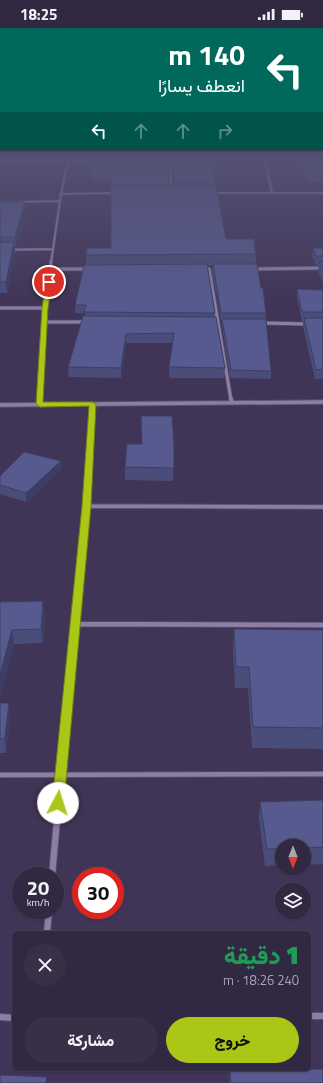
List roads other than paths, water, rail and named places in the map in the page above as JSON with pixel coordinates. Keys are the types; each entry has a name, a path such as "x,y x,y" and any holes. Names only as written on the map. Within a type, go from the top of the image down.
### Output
{"street":[{"path":"40,404 45,308 59,205"},
{"path":"0,250 53,249"},
{"path":"247,269 323,268"},
{"path":"51,269 90,269"},
{"path":"201,269 217,269"},
{"path":"209,269 232,403"},
{"path":"0,308 45,308"},
{"path":"45,322 92,322"},
{"path":"211,323 226,323"},
{"path":"256,323 316,324"},
{"path":"0,405 323,402"},
{"path":"53,867 60,774 86,506 92,404"},
{"path":"86,506 323,507"},
{"path":"75,624 323,625"},
{"path":"0,775 323,774"},
{"path":"47,931 48,919"},
{"path":"311,1016 323,1016"},
{"path":"0,1017 12,1018"}]}
